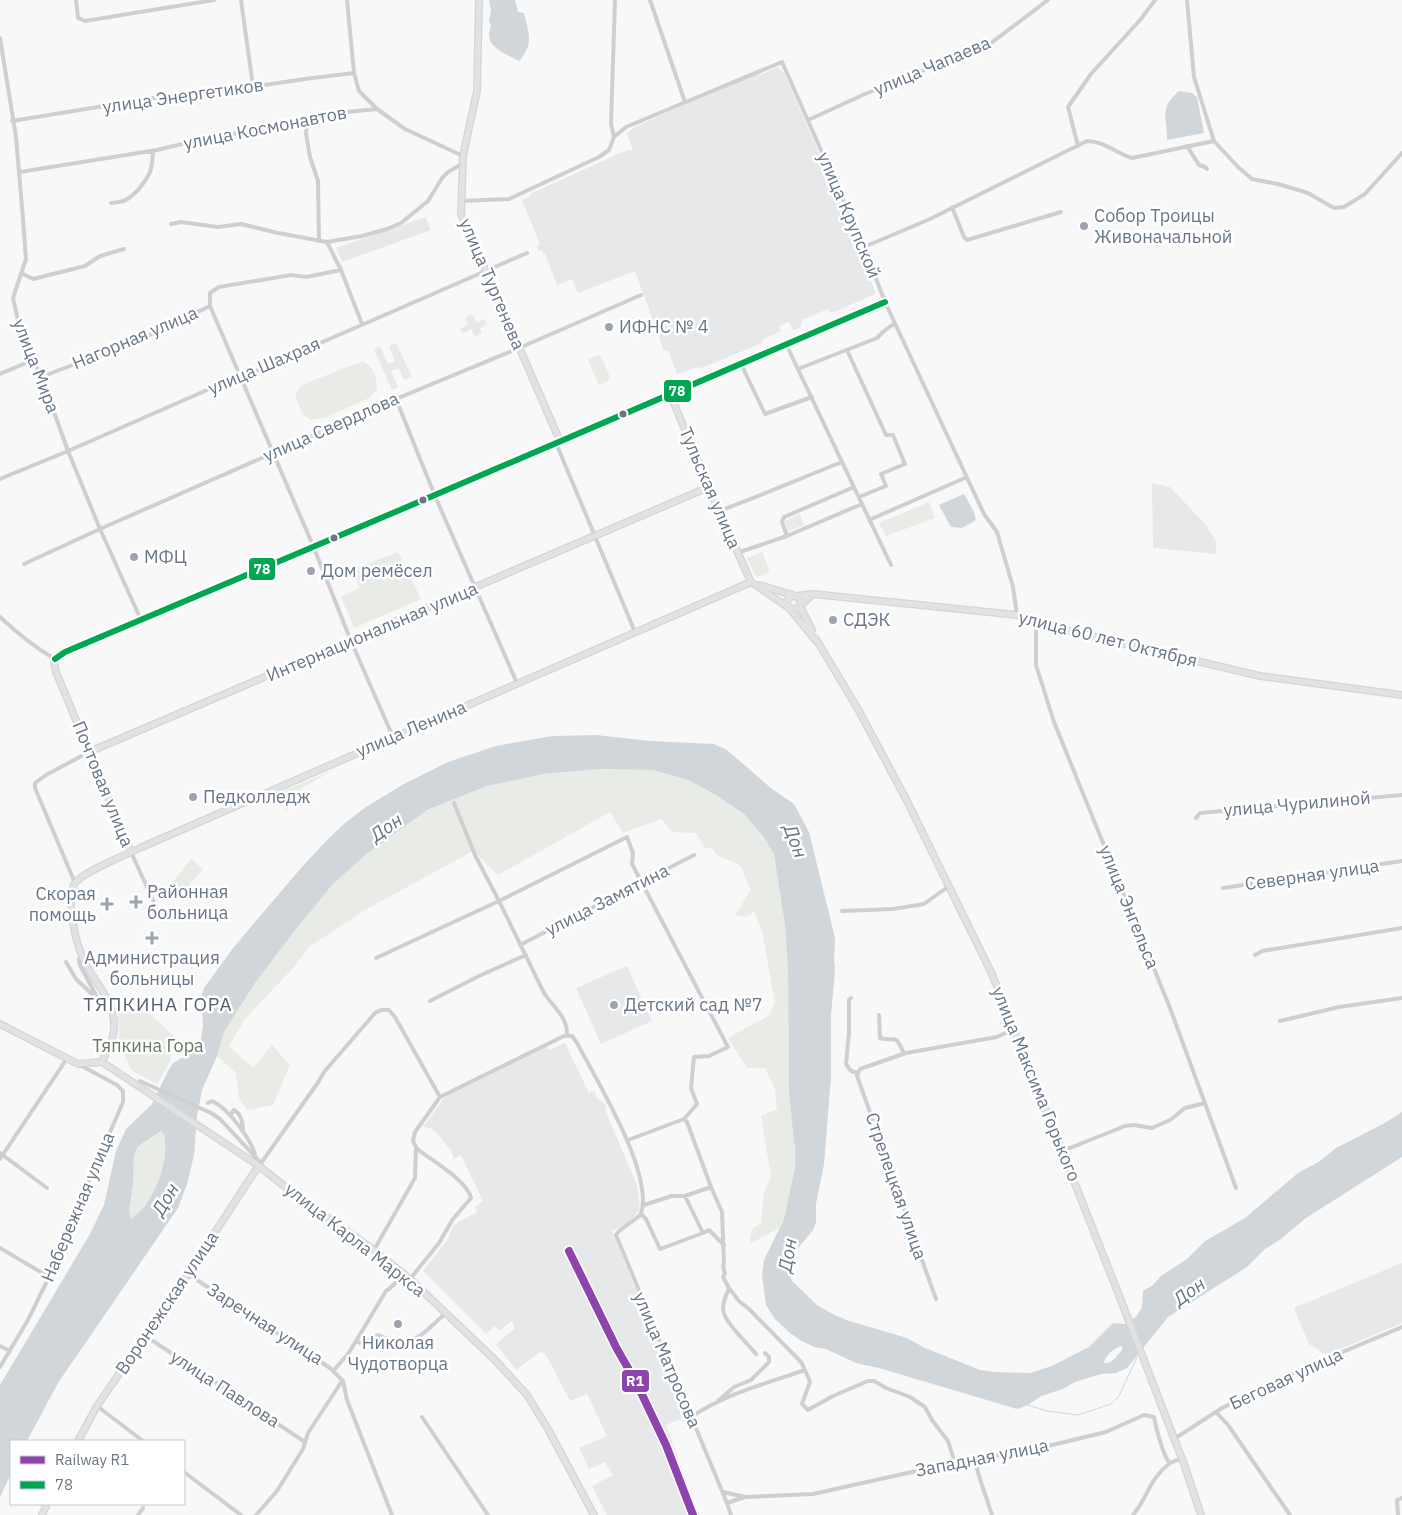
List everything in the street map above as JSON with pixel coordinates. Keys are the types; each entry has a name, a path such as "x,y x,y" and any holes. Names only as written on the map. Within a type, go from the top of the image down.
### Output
{"main road":[{"name":"улица Тургенева","path":"479,0 477,91 463,156 461,214 558,442"},
{"path":"55,659 65,652 314,548 670,394"},
{"name":"Тульская улица","path":"670,394 751,582"},
{"name":"Интернациональная улица","path":"89,752 709,487"},
{"path":"751,582 794,596 800,600 800,606"},
{"path":"751,582 794,610 813,594"},
{"name":"улица Ленина","path":"75,883 86,874 131,852 751,582"},
{"name":"улица 60 лет Октября","path":"794,596 813,594 1017,615 1036,624 1260,676 1402,695"},
{"path":"789,608 787,601 794,596"},
{"name":"улица Максима Горького","path":"800,606 818,642 906,799 992,974 1116,1286 1174,1439"},
{"name":"улица Максима Горького","path":"789,608 818,642"},
{"name":"Почтовая улица","path":"55,659 56,672 131,852"},
{"path":"0,1024 66,1060 78,1064 102,1062 113,1040 115,1031 112,1010 82,958 71,910 75,883"},
{"name":"улица Карла Маркса","path":"102,1062 138,1083 210,1135 253,1159 297,1196 405,1274 500,1365 527,1395 548,1429 594,1515"},
{"name":"Воронежская улица","path":"79,1440 96,1406 188,1274 260,1165"},
{"path":"1174,1439 1201,1515"}],"street":[{"path":"76,0 78,18 85,21 214,0"},
{"path":"241,0 253,86"},
{"path":"347,0 354,73 359,91 377,108 405,129 463,156"},
{"path":"614,137 611,124 615,0"},
{"path":"461,201 509,199 599,157 609,150 614,137 626,127 685,102 650,0"},
{"name":"улица Чапаева","path":"808,120 865,94 991,43 1048,0"},
{"path":"1078,146 1068,107 1091,74 1154,0"},
{"path":"1187,0 1194,77 1214,141 1252,179 1308,193 1334,208 1344,207 1365,194 1402,153"},
{"name":"улица Мира","path":"0,38 20,172 26,259 13,298 19,325 45,387 68,452 141,620"},
{"name":"улица Крупской","path":"685,102 782,62 864,247 885,302 984,514 997,532 1013,587 1017,615"},
{"name":"улица Энергетиков","path":"12,121 147,99 210,93 354,73"},
{"name":"улица Космонавтов","path":"20,172 153,150 220,135 244,133 301,120 307,122 347,112 377,108"},
{"path":"307,122 306,134 310,158 318,181 319,241"},
{"path":"864,247 930,219 1087,141 1097,141 1122,155 1132,158 1214,141"},
{"path":"1187,146 1199,165 1207,169"},
{"path":"111,203 130,199 148,179 152,166 153,150"},
{"path":"171,224 181,222 218,227 241,224 327,242 387,229 401,223 428,201 442,178 448,172 462,164"},
{"path":"952,207 967,240 1061,212"},
{"path":"327,242 341,270 362,324"},
{"path":"21,273 33,279 84,266 100,256 124,249"},
{"name":"улица Шахрая","path":"0,479 68,452 527,253"},
{"name":"Нагорная улица","path":"45,387 49,374 55,370 143,338 210,306 210,293 219,287 291,275 306,277 341,270"},
{"name":"улица Свердлова","path":"24,564 396,399 519,348 640,294"},
{"path":"670,394 885,302"},
{"path":"210,306 393,737"},
{"path":"798,369 877,338 884,330 895,323"},
{"path":"786,344 891,565"},
{"path":"847,350 886,435 893,435 905,464 881,474 886,486 859,498"},
{"path":"0,374 33,360"},
{"path":"740,364 765,414 812,397"},
{"path":"396,399 435,496 517,683"},
{"name":"улица Тургенева","path":"558,442 594,536 635,632"},
{"path":"719,511 766,494 842,462"},
{"path":"869,520 966,477"},
{"path":"787,536 782,522 784,518 854,487"},
{"path":"738,553 787,536 862,504"},
{"path":"0,617 20,636 55,659"},
{"name":"улица Энгельса","path":"1036,624 1036,665 1054,722 1166,998 1236,1188"},
{"name":"Интернациональная улица","path":"75,883 35,788 38,780 89,752"},
{"name":"улица Чурилиной","path":"1196,818 1200,813 1402,795"},
{"path":"454,804 474,855 544,993 562,1015 567,1026 567,1036"},
{"path":"376,958 499,901 627,837 633,853 632,864 728,1047 709,1056 694,1057 690,1088 697,1104 684,1119 628,1140"},
{"name":"Почтовая улица","path":"131,852 156,906"},
{"name":"улица Замятина","path":"520,945 694,855"},
{"name":"Северная улица","path":"1223,888 1402,861"},
{"path":"842,911 893,909 924,904 949,886"},
{"path":"1255,955 1262,951 1402,928"},
{"path":"430,1001 479,976 526,956"},
{"path":"66,962 76,979 99,1001 80,965 79,959 82,958"},
{"name":"Стрелецкая улица","path":"851,998 848,1000 849,1033 846,1064 851,1071 858,1073 857,1076 936,1300"},
{"path":"1280,1021 1338,1007 1402,998"},
{"path":"260,1165 324,1072 375,1013 381,1010 390,1010 395,1017 440,1096"},
{"path":"879,1015 880,1038 897,1039 904,1053"},
{"path":"858,1073 860,1069 904,1053 997,1037 1014,1029"},
{"path":"410,1279 439,1243 453,1219 471,1198 470,1192 463,1184 416,1147 413,1141 415,1132 440,1096 546,1044 567,1036 572,1036 577,1044 628,1140 642,1188 644,1204 641,1214 646,1219 660,1249 703,1234 709,1230 724,1245"},
{"path":"47,1188 1,1156 66,1060"},
{"name":"Набережная улица","path":"0,1367 28,1320 50,1275 69,1222 124,1102 123,1091 117,1085 78,1064"},
{"name":"улица Карла Маркса","path":"138,1083 211,1113 220,1119 253,1159"},
{"path":"208,1103 212,1101 220,1104 230,1114 256,1154 253,1159"},
{"path":"1061,1149 1070,1148 1125,1126 1152,1128 1170,1120 1185,1108 1205,1103"},
{"path":"230,1114 234,1110 238,1112 242,1118 244,1134"},
{"path":"684,1119 688,1122 722,1212 724,1277 729,1288 739,1301 750,1309 801,1362 810,1382 802,1404 808,1410 833,1396 868,1381 874,1381 886,1388 910,1396 925,1407 948,1441 955,1463"},
{"path":"374,1250 415,1178 416,1147"},
{"path":"644,1204 672,1196 685,1196 711,1187"},
{"path":"685,1196 703,1234"},
{"name":"улица Матросова","path":"641,1214 634,1222 616,1235 731,1515"},
{"path":"0,1248 44,1274 50,1275"},
{"name":"Заречная улица","path":"188,1274 333,1371 341,1379"},
{"path":"333,1371 348,1354 374,1307 386,1291 405,1274"},
{"path":"729,1288 723,1312 736,1331 756,1354"},
{"path":"356,1341 360,1343 378,1335 393,1341 409,1342 429,1330 446,1313"},
{"name":"Беговая улица","path":"1174,1439 1216,1412 1302,1369 1402,1327"},
{"name":"улица Павлова","path":"144,1335 305,1442"},
{"path":"0,1346 10,1351"},
{"path":"736,1394 750,1383 769,1362 769,1357 765,1352"},
{"path":"691,1418 706,1408 736,1394 805,1370"},
{"path":"256,1515 278,1491 308,1433 341,1379"},
{"path":"341,1379 347,1400 392,1515"},
{"path":"717,1403 734,1386 751,1380"},
{"path":"96,1406 142,1440"},
{"path":"1216,1412 1228,1425 1290,1515"},
{"name":"Западная улица","path":"745,1497 813,1494 975,1458 1019,1453 1106,1432 1144,1415 1154,1417 1165,1458 1170,1463"},
{"path":"422,1417 488,1515"},
{"path":"975,1458 992,1515"},
{"path":"1133,1515 1159,1471 1170,1463 1182,1458"},
{"path":"185,1473 241,1515"},
{"path":"723,1492 745,1497"},
{"path":"727,1503 745,1497"},
{"path":"1398,1515 1396,1500 1402,1498"},
{"path":"1137,1515 1139,1507"},
{"path":"138,1515 143,1508"}],"shaded area":[{"path":"778,67 784,73 832,182 875,294 832,313 827,309 802,320 801,327 793,330 789,322 779,326 781,331 762,340 762,343 699,369 698,367 677,374 668,350 664,351 635,271 578,293 572,279 557,285 545,254 543,254 542,250 539,251 537,246 540,244 522,200 531,196 530,194 627,150 633,150 627,134 634,127 757,74 760,75"},
{"path":"426,217 431,230 342,262 336,248"},
{"path":"472,314 477,323 484,319 487,324 480,329 482,333 475,337 471,329 463,334 460,329 468,324 465,318"},
{"path":"396,343 412,377 404,380 399,368 391,371 398,387 392,390 374,349 380,346 388,364 395,361 389,346"},
{"path":"1152,483 1170,487 1205,524 1216,541 1216,554 1153,548"},
{"name":"Детский сад №7","path":"627,966 652,1021 601,1044 576,988"},
{"path":"565,1043 589,1093 594,1091 597,1098 604,1103 607,1109 605,1110 637,1185 640,1209 631,1221 612,1231 687,1416 666,1425 696,1509 700,1515 607,1515 592,1486 613,1475 605,1462 589,1469 579,1448 607,1436 587,1394 570,1401 545,1353 540,1352 516,1370 496,1344 515,1328 512,1321 499,1331 495,1326 486,1334 423,1271 448,1239 454,1225 477,1212 475,1207 483,1201 461,1155 454,1159 451,1150 433,1129 423,1127 447,1094 547,1046 549,1050"},
{"path":"1402,1263 1402,1323 1326,1355 1309,1344 1294,1308"}],"green space":[{"path":"597,355 601,356 610,377 608,381 599,385 588,360"},
{"path":"363,361 372,369 376,380 377,389 369,398 324,418 311,420 303,415 295,396 299,388 309,382"},
{"path":"929,502 935,518 886,536 879,523"},
{"path":"800,514 804,525 788,531 785,521"},
{"path":"398,552 421,599 354,628 341,597 360,588 353,569"},
{"path":"762,552 770,572 756,577 747,558"},
{"path":"599,769 653,770 688,780 716,795 744,814 763,836 774,854 785,925 788,969 789,1092 794,1134 795,1168 784,1219 778,1229 749,1244 752,1229 761,1223 764,1193 771,1177 761,1116 777,1109 775,1089 765,1068 747,1068 728,1038 768,1016 775,1003 762,931 754,912 746,917 735,915 751,890 741,866 717,855 712,848 705,848 696,833 672,832 661,819 623,833 610,812 498,875 473,851 365,910 309,947 294,967 245,1019 229,1046 253,1068 272,1045 290,1065 273,1105 247,1110 239,1098 236,1073 217,1056 224,1032 255,983 332,885 364,856 427,810 487,786 544,774"},
{"path":"333,770 301,789 286,811 279,793"},
{"path":"191,859 203,869 182,893 171,884"},
{"name":"Тяпкина Гора","path":"118,1012 148,1012 174,1036 170,1062 157,1084 131,1070 119,1042"},
{"path":"161,1131 164,1134 165,1157 158,1181 147,1202 131,1219 129,1217 129,1206 133,1184 134,1155 138,1146"}],"water":[{"path":"489,0 515,0 518,12 524,13 529,38 527,49 519,61 501,52 492,44 489,33 491,11"},
{"path":"1179,91 1192,93 1197,97 1204,133 1167,140 1166,108"},
{"path":"964,494 974,512 976,520 962,528 951,527 939,505"},
{"name":"Дон","path":"596,735 650,741 714,744 727,750 772,789 794,804 809,832 835,938 835,970 831,1016 831,1077 824,1164 816,1204 816,1223 813,1230 790,1258 787,1269 792,1281 817,1305 846,1320 907,1338 925,1348 980,1370 1030,1373 1052,1366 1089,1347 1113,1323 1126,1324 1137,1316 1142,1307 1143,1291 1153,1285 1161,1276 1187,1259 1205,1241 1245,1218 1298,1173 1320,1161 1336,1148 1402,1112 1402,1157 1306,1218 1281,1239 1265,1249 1247,1267 1168,1317 1127,1368 1116,1373 1101,1374 1075,1382 1063,1389 1041,1396 1028,1405 1017,1409 879,1368 856,1363 826,1349 814,1347 790,1333 775,1319 766,1305 762,1275 764,1260 784,1219 795,1168 789,1092 788,969 785,925 774,854 763,836 744,814 716,795 688,780 653,770 599,769 544,774 487,786 427,810 364,856 332,885 255,983 224,1032 217,1056 202,1090 197,1116 194,1155 187,1184 178,1208 58,1383 28,1440 10,1440 10,1476 0,1497 0,1385 90,1234 104,1205 116,1151 126,1129 152,1104 173,1063 198,1049 203,1024 201,997 204,988 233,948 301,868 345,823 366,807 404,784 448,762 496,746 552,736","holes":["161,1131 164,1134 165,1156 158,1181 147,1203 131,1219 129,1210 133,1184 134,1155 138,1146","1122,1346 1122,1350 1109,1363 1104,1363 1110,1352"]}],"waterway":[{"path":"1028,1405 1047,1411 1078,1415 1111,1404 1119,1396 1137,1357"}],"rail line":[{"name":"R1","path":"569,1251 666,1445 693,1515"}],"transit line":[{"name":"78","path":"55,659 65,652 885,302"}],"place":[{"name":"Собор Троицы Живоначальной","path":"1084,226"},
{"name":"ИФНС № 4","path":"609,327"},
{"name":"МФЦ","path":"134,557"},
{"name":"Дом ремёсел","path":"311,571"},
{"name":"СДЭК","path":"833,620"},
{"name":"Педколледж","path":"193,797"},
{"name":"Районная больница","path":"136,902"},
{"name":"Скорая помощь","path":"107,904"},
{"name":"Администрация больницы","path":"152,938"},
{"name":"Детский сад №7","path":"614,1005"},
{"name":"Николая Чудотворца","path":"398,1324"}],"district":[{"name":"ТЯПКИНА ГОРА","path":"158,1004"}]}
